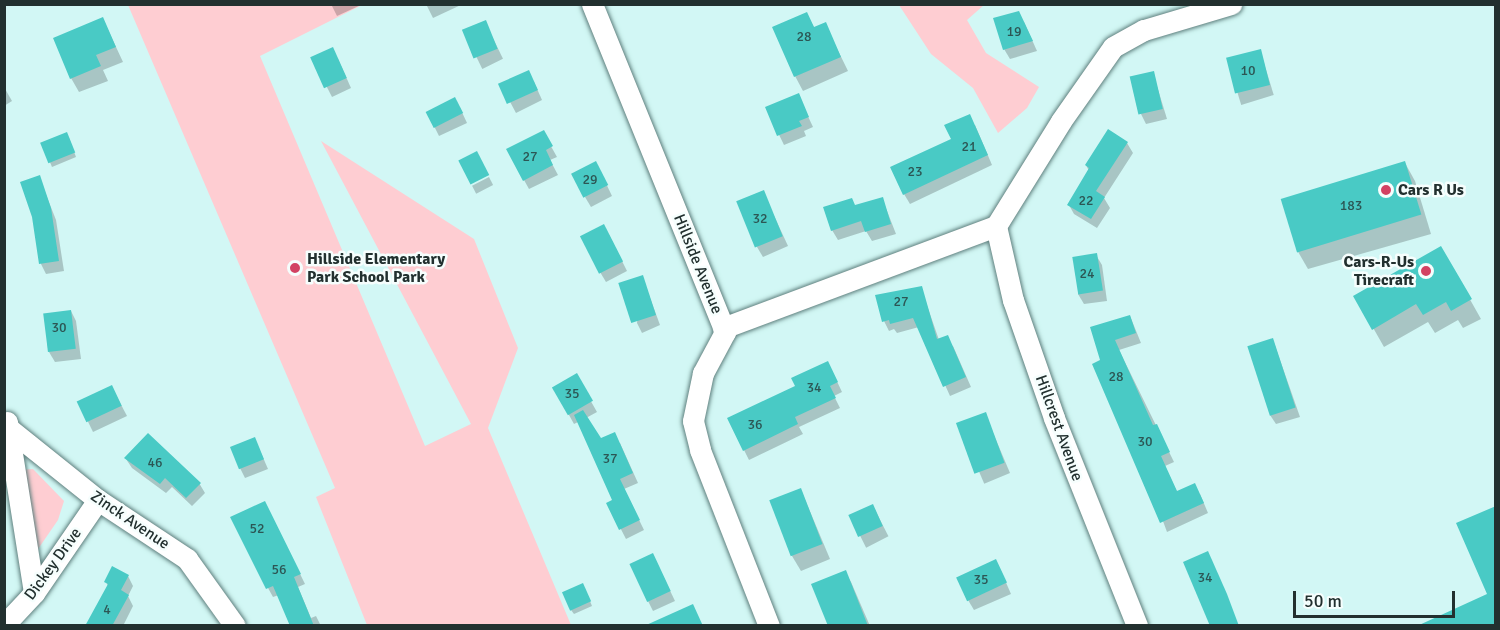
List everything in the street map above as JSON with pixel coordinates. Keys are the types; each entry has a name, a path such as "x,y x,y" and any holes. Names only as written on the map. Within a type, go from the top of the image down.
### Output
{"street":[{"name":"Hillside Avenue","path":"592,4 725,332 703,373 693,421 700,450 769,626"},
{"path":"723,328 996,226 1060,121 1113,48 1144,30 1231,4"},
{"name":"Hillcrest Avenue","path":"996,226 1013,300 1054,418 1137,626"},
{"name":"Zinck Avenue","path":"6,422 99,500 188,559 235,626"},
{"name":"Zinck Avenue","path":"6,422 34,593"},
{"name":"Dickey Drive","path":"4,625 34,593 99,500"}],"shaded area":[{"path":"128,5 362,5 260,56 425,446 471,424 321,141 474,239 518,348 488,428 571,625 367,625 316,497 335,488"},
{"path":"899,5 984,5 967,20 986,53 1039,87 1027,108 998,133 973,88 931,54"},
{"path":"33,469 64,501 58,520 36,552 17,470"}],"building":[{"path":"1019,11 1033,41 1003,50 993,18"},
{"path":"807,12 814,27 826,22 841,57 794,77 772,27"},
{"path":"103,17 116,47 96,55 101,66 70,79 53,38"},
{"path":"486,20 498,49 474,58 462,30"},
{"path":"333,47 347,78 324,88 310,57"},
{"path":"1261,49 1270,85 1235,94 1226,58"},
{"path":"529,70 538,90 507,104 498,84"},
{"path":"1154,71 1163,109 1138,115 1130,77"},
{"path":"799,93 809,117 799,121 802,126 777,136 765,107"},
{"path":"455,97 463,113 434,128 426,112"},
{"path":"970,114 988,155 903,195 890,167 951,139 944,125"},
{"path":"1108,129 1128,142 1096,191 1105,197 1091,219 1067,205 1089,168 1085,165"},
{"path":"544,130 553,146 546,150 553,165 523,181 506,149"},
{"path":"67,132 75,152 48,163 40,143"},
{"path":"477,151 489,175 471,185 458,161"},
{"path":"596,161 608,185 583,198 571,174"},
{"path":"1405,161 1421,215 1297,253 1281,199"},
{"path":"40,175 51,208 59,261 39,264 32,217 20,182"},
{"path":"764,190 783,236 755,248 736,201"},
{"path":"883,197 891,224 865,232 861,221 831,231 823,207 852,198 855,205"},
{"path":"604,224 623,261 599,274 580,236"},
{"name":"Cars-R-Us Tirecraft","path":"1441,246 1472,299 1451,311 1446,302 1423,315 1416,304 1372,330 1353,296"},
{"path":"1097,253 1103,291 1078,294 1072,257"},
{"path":"643,275 656,315 631,323 618,283"},
{"path":"922,286 937,339 948,335 966,377 943,387 913,318 890,324 889,320 882,322 875,295"},
{"path":"71,310 76,349 48,352 43,313"},
{"path":"1130,315 1136,333 1115,340 1153,425 1157,424 1170,452 1161,456 1177,491 1195,483 1204,503 1160,523 1092,364 1100,360 1090,327"},
{"path":"1273,338 1296,407 1270,416 1247,346"},
{"path":"828,361 838,382 830,386 836,398 795,417 798,424 743,451 727,418 795,386 791,378"},
{"path":"577,373 593,401 568,415 552,388"},
{"path":"112,385 122,406 86,422 77,401"},
{"path":"583,410 601,438 615,432 633,473 620,479 640,520 619,530 606,503 612,500 574,415"},
{"path":"986,412 1004,463 974,474 956,423"},
{"path":"148,433 201,483 186,498 165,478 160,484 124,458"},
{"path":"255,437 264,459 239,469 230,447"},
{"path":"801,488 823,544 791,556 769,500"},
{"path":"265,501 301,574 294,577 314,626 290,626 273,586 266,589 230,517"},
{"path":"873,504 883,526 858,537 848,515"},
{"path":"1496,506 1496,626 1417,626 1487,594 1456,523"},
{"path":"1208,551 1239,626 1210,626 1183,562"},
{"path":"653,553 671,591 647,602 629,564"},
{"path":"996,559 1007,583 967,601 956,578"},
{"path":"112,566 129,575 121,590 129,595 112,626 85,626 108,584 104,582"},
{"path":"846,570 868,626 828,626 811,584"},
{"path":"583,583 591,601 570,611 562,592"},
{"path":"693,604 703,626 644,626"}],"place":[{"name":"Cars R Us","path":"1386,190"},
{"name":"Hillside Elementary Park School Park","path":"295,268"},
{"name":"Cars-R-Us Tirecraft","path":"1426,271"}]}
